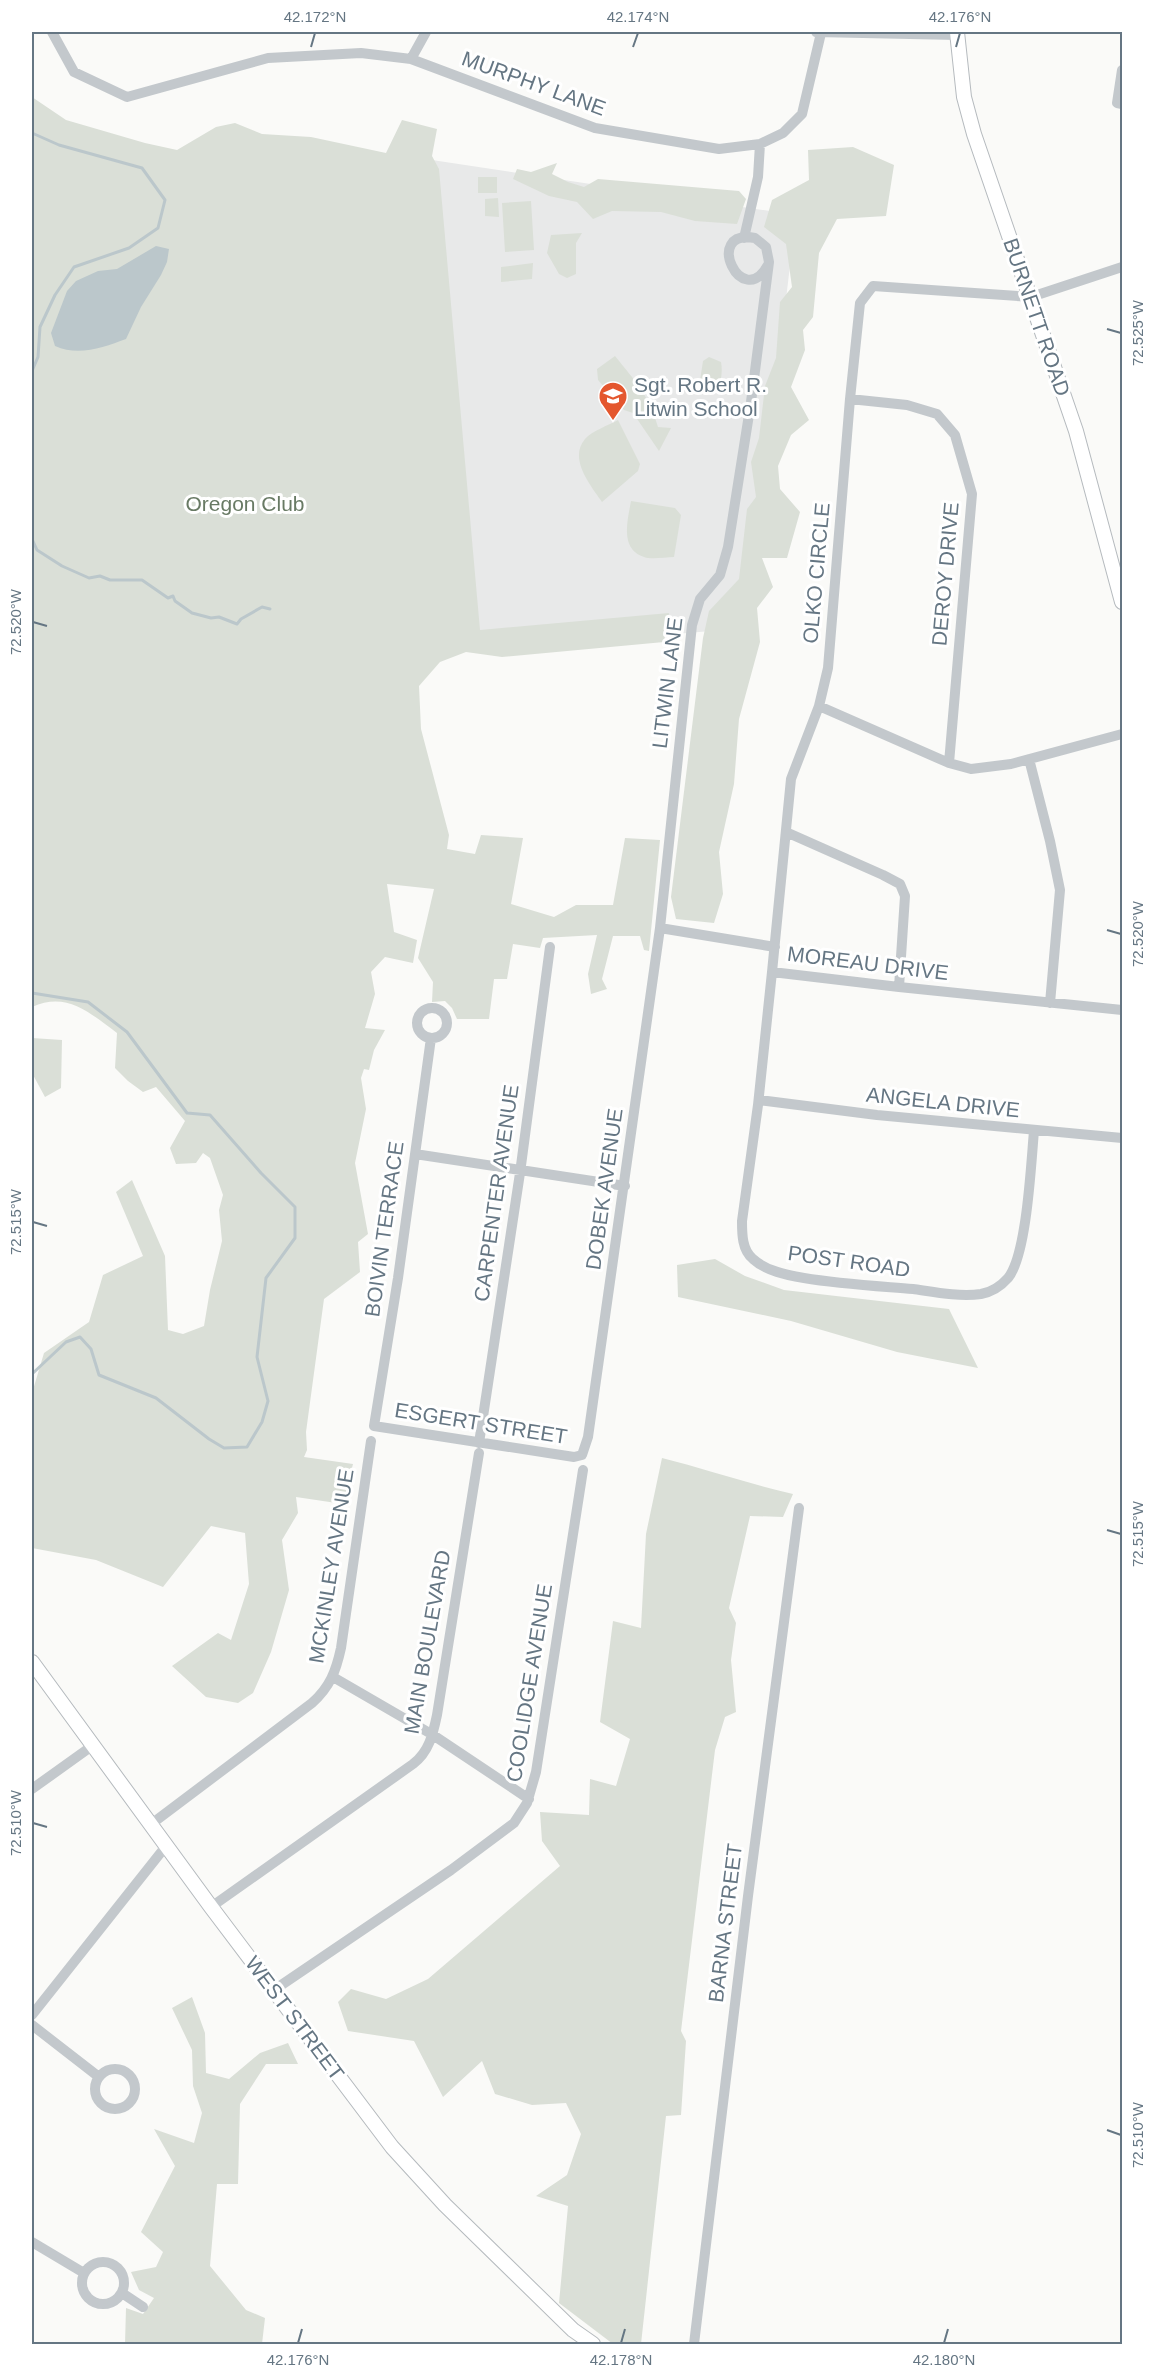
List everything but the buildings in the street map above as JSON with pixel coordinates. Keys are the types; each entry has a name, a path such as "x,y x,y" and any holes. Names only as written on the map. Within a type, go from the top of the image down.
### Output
{"main road":[{"name":"BURNETT ROAD","path":"957,33 964,97 974,134 1088,468 1122,602"},
{"name":"WEST STREET","path":"32,1662 150,1825 392,2147 437,2197 573,2330 593,2344"}],"street":[{"name":"MURPHY LANE","path":"52,32 74,72 128,97 268,58 361,53 411,59 595,128 719,149 760,144 783,133 802,114 818,32"},
{"path":"411,59 426,32"},
{"path":"818,32 957,33"},
{"path":"1122,70 1117,103 1122,104"},
{"path":"744,238 758,177 760,144"},
{"path":"755,238 764,244 769,254 768,265 763,273 751,278 742,278 735,273 728,261 729,252 736,241 755,238"},
{"name":"LITWIN LANE","path":"660,928 692,625 700,600 720,575 728,547 751,402 768,265"},
{"path":"1031,297 1122,267"},
{"name":"OLKO CIRCLE","path":"819,706 828,668 860,303 873,286 1031,297"},
{"name":"DEROY DRIVE","path":"850,399 907,405 937,414 955,435 972,494 950,763"},
{"path":"819,706 950,763 971,769 1011,764 1122,734"},
{"name":"MOREAU DRIVE","path":"819,706 790,779 772,972 1122,1010"},
{"path":"1029,759 1060,890 1050,1003"},
{"path":"786,832 900,884 904,896 899,987"},
{"path":"660,928 775,947"},
{"name":"DOBEK AVENUE","path":"582,1455 588,1437 660,928"},
{"name":"CARPENTER AVENUE","path":"479,1448 521,1170 550,947"},
{"name":"POST ROAD","path":"772,972 759,1100 742,1221 746,1250 752,1259 766,1268 823,1280 975,1294 990,1291 1001,1285 1013,1270 1019,1250 1027,1205 1034,1131"},
{"name":"BOIVIN TERRACE","path":"374,1426 431,1038"},
{"name":"ANGELA DRIVE","path":"759,1100 1034,1131 1122,1138"},
{"path":"415,1154 625,1186"},
{"name":"ESGERT STREET","path":"374,1426 479,1448 574,1457 582,1455"},
{"name":"MCKINLEY AVENUE","path":"150,1825 312,1704 333,1677 341,1648 371,1441"},
{"name":"MAIN BOULEVARD","path":"211,1907 424,1754 433,1735 479,1448"},
{"name":"COOLIDGE AVENUE","path":"273,1990 451,1870 514,1823 520,1816 529,1799 536,1772 583,1470"},
{"name":"BARNA STREET","path":"694,2344 749,1885 799,1508"},
{"path":"333,1677 433,1735 529,1799"},
{"path":"32,1789 92,1746"},
{"path":"32,2015 166,1846"},
{"path":"32,2025 99,2077"},
{"path":"32,2242 84,2273"},
{"path":"104,2262 113,2264 122,2274 124,2284 122,2293 117,2300 109,2304 101,2305 93,2302 82,2290 81,2281 84,2273 94,2264 104,2262"},
{"path":"122,2293 143,2307"}],"shaded area":[{"name":"Sgt. Robert R. Litwin School","path":"432,160 796,215 747,628 472,651"},
{"path":"156,246 169,249 167,262 126,339 100,348 82,351 55,346 51,333 67,291 76,281 98,271 117,269"}],"green space":[{"name":"Oregon Club","path":"32,97 66,120 177,150 216,127 235,123 262,134 311,137 386,153 402,120 437,129 432,156 439,169 480,630 669,613 664,642 502,657 466,652 440,662 419,686 421,729 449,835 447,849 475,854 481,835 523,838 511,904 554,917 576,905 613,905 625,838 660,840 649,951 644,950 640,936 613,936 602,979 607,989 591,994 588,974 597,935 543,938 540,948 513,944 507,979 494,979 489,1019 457,1019 452,1008 445,1001 432,1002 433,982 418,958 434,889 387,884 394,932 417,940 413,963 385,957 371,972 375,994 365,1028 385,1030 374,1050 369,1070 364,1069 361,1078 366,1109 355,1163 368,1234 358,1242 360,1272 324,1299 306,1432 307,1450 304,1457 353,1464 343,1504 296,1497 298,1513 282,1540 289,1590 271,1652 253,1693 238,1703 206,1697 172,1666 218,1633 231,1640 249,1584 245,1533 211,1526 163,1587 96,1560 32,1548 32,1393 44,1353 89,1322 103,1275 143,1256 116,1192 132,1180 165,1256 168,1330 183,1334 204,1326 222,1241 219,1210 223,1195 210,1158 203,1153 196,1163 176,1164 170,1148 185,1121 156,1087 143,1092 115,1068 117,1033 78,1006 56,1002 32,1007"},
{"path":"853,147 894,165 886,216 837,219 819,253 813,317 803,330 805,350 791,387 809,420 791,435 778,466 780,489 800,512 787,558 762,558 773,587 757,608 760,642 739,719 734,784 719,852 723,894 714,923 676,919 671,897 703,638 709,611 739,579 747,509 756,497 751,462 759,438 765,386 776,358 780,302 792,287 786,244 764,227 772,200 809,180 808,150"},
{"path":"557,163 552,174 584,187 598,179 739,191 746,199 737,224 695,221 661,212 612,211 593,219 577,202 549,196 513,179 517,169 531,172"},
{"path":"478,177 497,177 497,193 478,193"},
{"path":"498,198 499,217 485,216 485,199"},
{"path":"531,201 534,250 505,252 502,203"},
{"path":"582,233 576,243 576,274 567,278 559,274 547,253 551,235"},
{"path":"533,263 532,279 501,282 501,267"},
{"path":"615,356 646,397 658,427 671,428 659,451 633,413 624,410 598,380 597,369"},
{"path":"709,357 721,362 721,378 715,393 699,387 703,361"},
{"path":"618,420 640,464 638,471 602,502 583,472 580,464 580,447 592,433"},
{"path":"631,501 675,508 681,515 674,557 647,558 636,553 631,547 628,541 627,525"},
{"path":"32,1038 62,1040 61,1088 45,1097 32,1073"},
{"path":"715,1259 745,1276 784,1290 949,1309 978,1368 897,1352 791,1321 678,1297 677,1265"},
{"path":"662,1458 793,1494 783,1517 750,1516 729,1608 736,1623 731,1660 736,1712 725,1717 715,1750 681,2031 686,2041 681,2115 666,2116 641,2344 613,2344 559,2303 568,2206 536,2196 567,2175 581,2134 566,2103 532,2105 495,2094 482,2061 443,2097 414,2041 348,2031 338,2002 351,1989 386,1999 428,1979 560,1866 542,1841 540,1812 589,1815 590,1779 616,1786 630,1739 600,1722 613,1621 641,1628 646,1534"},
{"path":"192,1997 205,2033 206,2073 229,2079 260,2053 288,2043 298,2064 266,2064 240,2104 238,2184 217,2184 210,2266 246,2310 265,2318 262,2344 125,2344 126,2308 143,2314 154,2298 139,2290 131,2272 156,2267 163,2252 141,2232 175,2166 154,2129 194,2143 202,2113 193,2086 192,2050 172,2008"}],"waterway":[{"path":"32,133 59,145 142,168 165,200 158,228 129,248 74,267 55,295 40,327 38,357 32,371"},
{"path":"32,539 37,550 62,566 89,578 100,576 110,580 142,580 168,598 173,596 175,601 192,613 211,618 219,617 237,624 241,619 262,607 270,609"},
{"path":"32,993 88,1002 127,1032 187,1113 210,1115 261,1173 295,1207 295,1238 266,1278 257,1357 268,1401 262,1422 247,1447 224,1448 156,1398 99,1375 91,1349 80,1337 66,1342 32,1374"}],"place":[{"name":"Sgt. Robert R. Litwin School","path":"613,422"}]}
